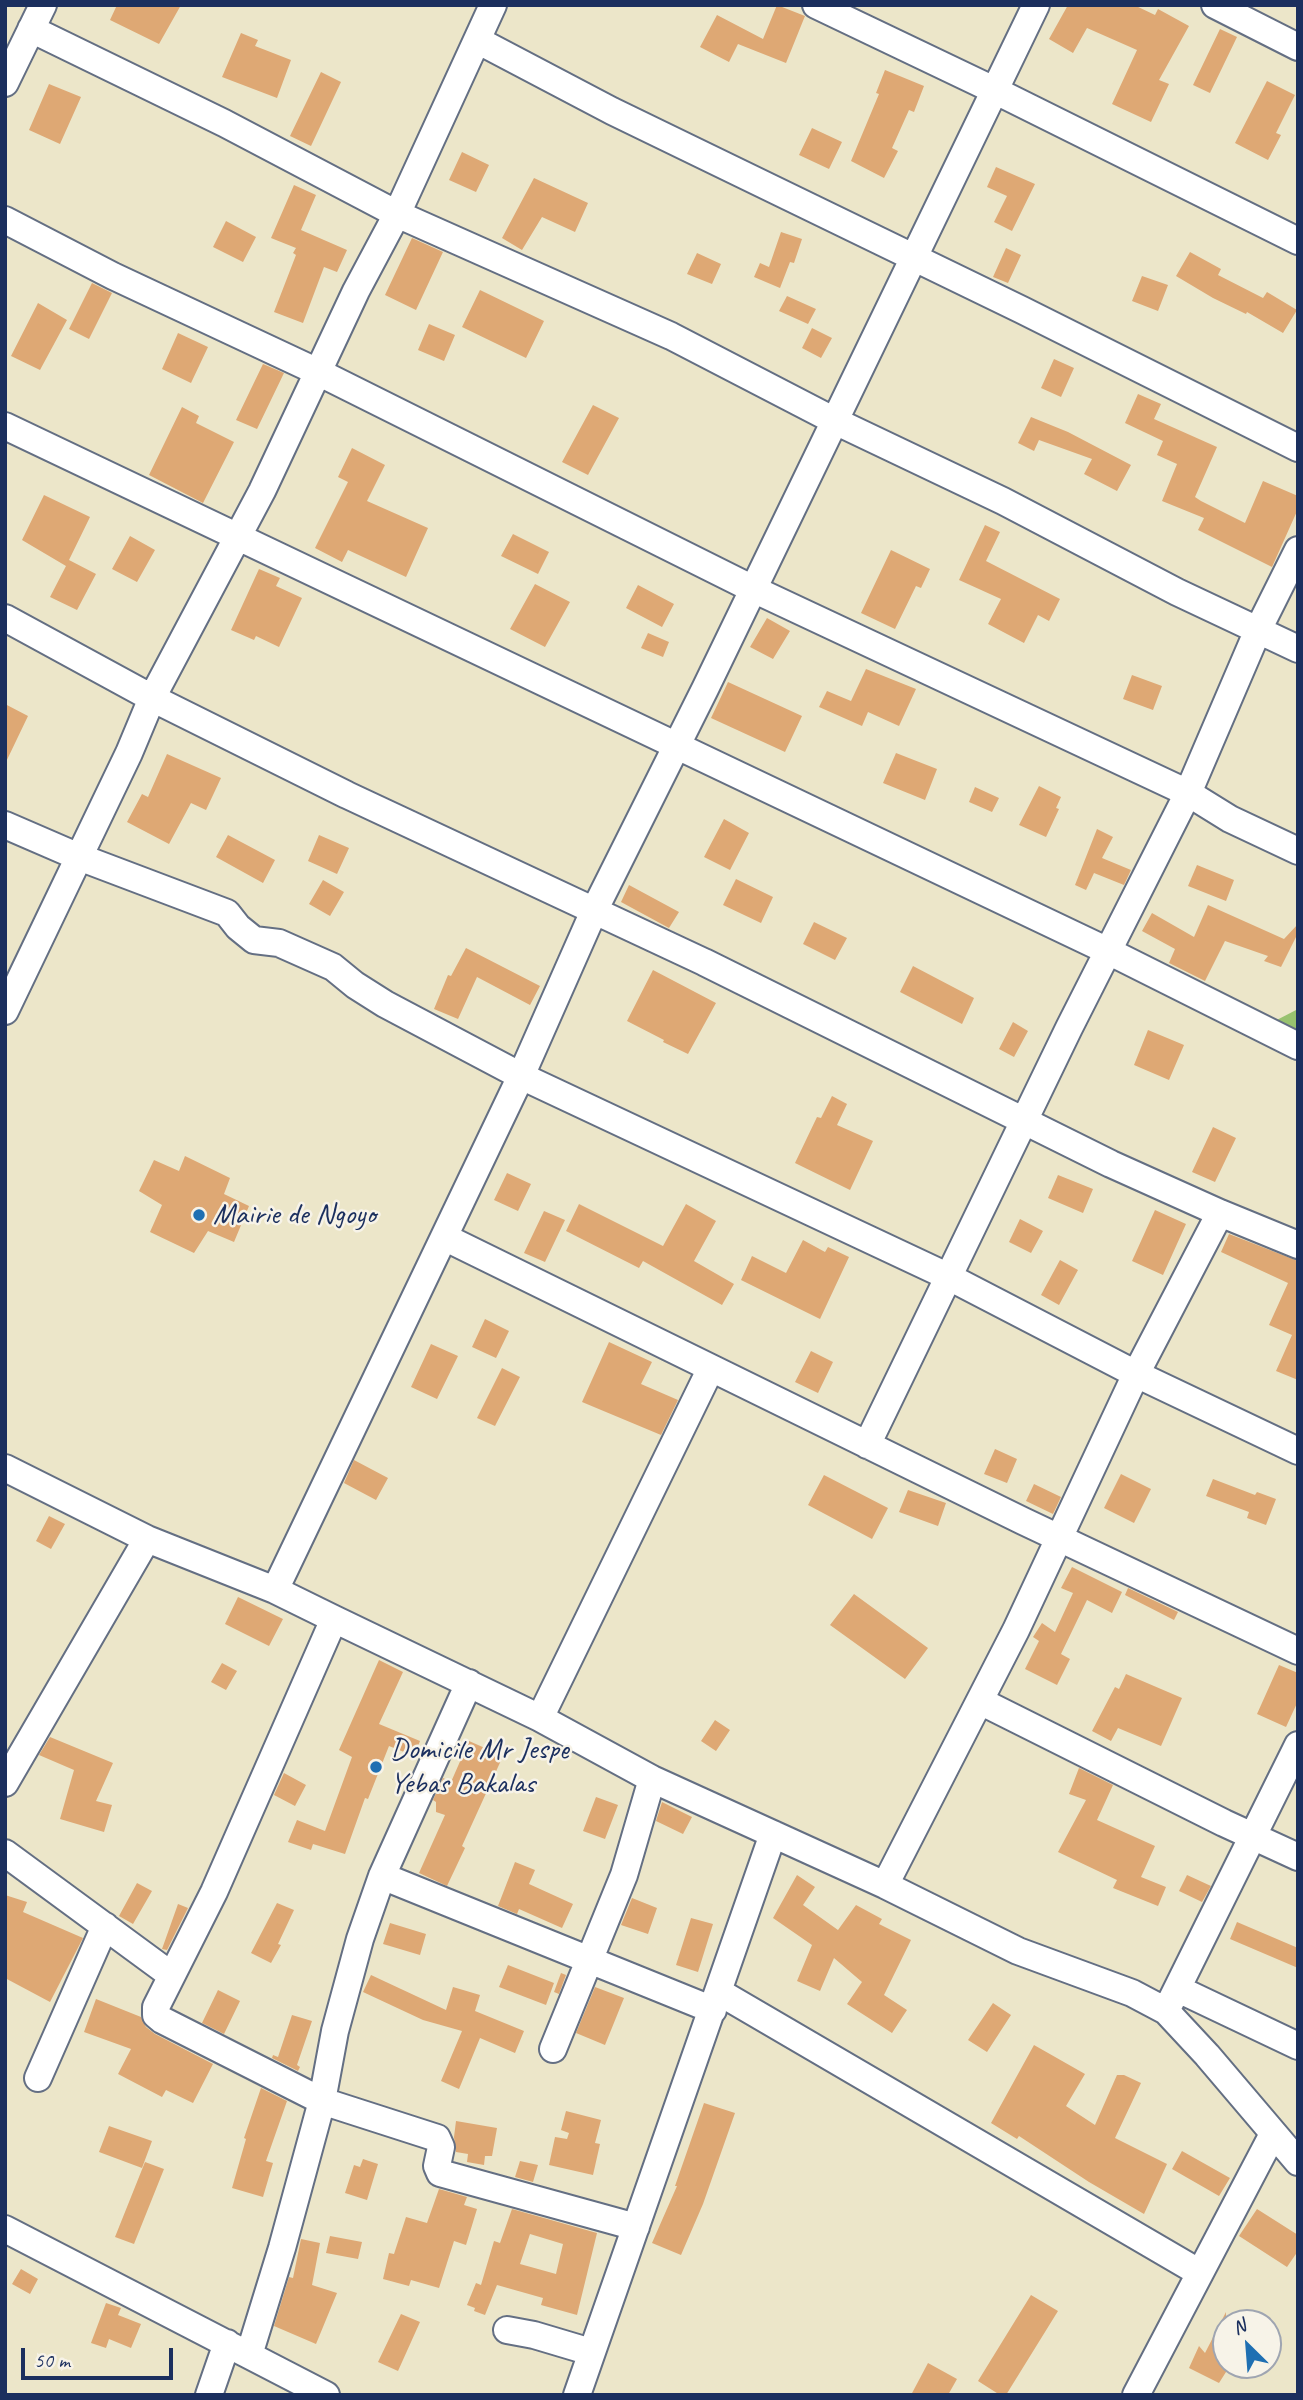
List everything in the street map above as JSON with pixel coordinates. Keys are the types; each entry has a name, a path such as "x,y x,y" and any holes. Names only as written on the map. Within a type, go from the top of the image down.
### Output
{"street":[{"path":"5,83 11,57 31,29 43,5"},
{"path":"5,1011 129,753 152,698 238,537 356,291 397,214 493,5"},
{"path":"816,5 1298,241"},
{"path":"275,1590 521,1076 594,911 1036,5"},
{"path":"1215,5 1298,47"},
{"path":"31,29 224,123 397,214 671,336 835,421 1003,501 1177,592 1298,649"},
{"path":"477,40 612,111 1298,447"},
{"path":"5,220 113,276 318,372 753,589 1188,793 1230,819 1298,851"},
{"path":"5,426 1108,951 1298,1046"},
{"path":"867,1445 947,1276 1188,793 1258,630 1298,550"},
{"path":"5,618 152,698 347,795 716,968 1111,1164 1298,1245"},
{"path":"5,825 79,857 227,913 238,927 254,940 279,943 333,967 385,1004 521,1076 947,1276 1136,1374 1298,1451"},
{"path":"885,1885 980,1701 1136,1374 1220,1213"},
{"path":"444,1237 867,1445 1298,1651"},
{"path":"540,1718 711,1368"},
{"path":"5,1468 147,1539 275,1590 540,1718 652,1779 885,1885 1018,1951 1132,1993 1172,2000 1298,2046"},
{"path":"5,1783 147,1539"},
{"path":"334,1619 214,1892 156,2007 156,2015 322,2101 437,2138 441,2147 437,2166 440,2173 636,2227"},
{"path":"209,2395 238,2349 282,2248 322,2101 335,2031 360,1939 382,1876 469,1683"},
{"path":"980,1701 1252,1837 1298,1857"},
{"path":"1172,2000 1298,1745"},
{"path":"554,2049 624,1875 652,1779"},
{"path":"577,2395 773,1834"},
{"path":"5,1853 171,1975"},
{"path":"382,1876 590,1961 716,2001 1200,2273"},
{"path":"38,2078 105,1926"},
{"path":"1172,2000 1207,2055 1298,2162"},
{"path":"1136,2395 1273,2134"},
{"path":"5,2229 326,2395"},
{"path":"507,2330 534,2335 591,2353"}],"green space":[{"path":"1298,1009 1298,1040 1271,1023"}],"building":[{"path":"117,5 181,5 159,44 110,20"},
{"path":"777,5 805,16 786,63 738,44 729,62 700,47 717,15 763,39"},
{"path":"1068,5 1134,5 1155,15 1158,9 1189,26 1159,80 1169,84 1151,122 1112,104 1137,50 1087,28 1073,53 1049,39"},
{"path":"1220,29 1237,37 1210,93 1193,85"},
{"path":"241,33 258,40 255,46 291,60 277,98 222,77"},
{"path":"885,70 924,86 914,112 909,110 892,148 898,151 884,178 851,161 879,94 876,93"},
{"path":"321,72 341,82 311,146 290,136"},
{"path":"1267,81 1295,95 1276,133 1281,135 1268,160 1235,143"},
{"path":"49,84 81,97 60,144 29,130"},
{"path":"812,128 842,142 829,169 799,155"},
{"path":"462,152 489,165 476,192 449,180"},
{"path":"996,167 1035,184 1012,231 994,222 1007,196 987,187"},
{"path":"534,178 588,203 575,232 542,217 522,250 502,238"},
{"path":"294,185 316,195 301,230 347,250 337,272 324,267 303,323 274,312 296,255 293,253 296,248 271,238"},
{"path":"226,221 256,237 243,262 213,247"},
{"path":"781,232 802,239 794,263 790,262 780,288 754,277 760,263 769,267"},
{"path":"412,238 443,252 416,310 385,295"},
{"path":"1006,248 1021,255 1008,283 993,277"},
{"path":"1190,252 1221,269 1218,275 1263,298 1267,292 1297,310 1283,333 1176,276"},
{"path":"697,253 721,264 712,284 687,274"},
{"path":"1142,276 1168,285 1158,311 1132,301"},
{"path":"92,283 112,293 89,339 69,329"},
{"path":"480,290 544,321 526,358 462,327"},
{"path":"787,296 816,309 808,324 779,311"},
{"path":"38,303 67,320 40,370 11,356"},
{"path":"429,324 455,335 444,361 418,350"},
{"path":"812,328 832,338 821,358 802,348"},
{"path":"178,333 208,347 191,383 162,369"},
{"path":"1054,359 1074,368 1061,397 1041,388"},
{"path":"263,364 284,373 257,429 236,420"},
{"path":"1138,394 1161,404 1154,419 1217,447 1195,497 1201,501 1245,523 1263,481 1298,496 1298,509 1272,567 1198,530 1204,518 1162,501 1177,464 1157,455 1163,441 1125,423"},
{"path":"593,405 619,418 588,475 562,462"},
{"path":"182,407 199,416 196,423 234,442 203,503 149,475"},
{"path":"1031,417 1068,432 1131,465 1117,491 1084,474 1092,459 1039,440 1034,451 1018,443"},
{"path":"352,448 385,465 367,501 428,528 406,577 348,550 342,562 315,548 348,482 338,477"},
{"path":"44,495 90,517 69,560 96,574 77,610 50,597 66,566 22,540"},
{"path":"985,525 1000,532 986,561 1060,599 1049,621 1038,615 1024,643 988,624 1001,599 959,580"},
{"path":"513,534 549,552 538,574 501,556"},
{"path":"130,536 155,550 137,582 112,569"},
{"path":"891,550 930,569 921,588 916,586 895,629 861,613"},
{"path":"259,569 280,578 276,586 302,598 279,647 256,636 254,640 231,630"},
{"path":"535,584 570,602 545,647 510,629"},
{"path":"638,585 674,604 662,627 626,608"},
{"path":"767,618 790,631 773,659 750,647"},
{"path":"648,633 669,642 663,657 641,648"},
{"path":"866,669 916,689 899,726 868,712 862,726 819,707 827,691 851,701"},
{"path":"1132,675 1162,686 1153,710 1123,699"},
{"path":"728,682 802,716 785,752 711,718"},
{"path":"5,704 28,716 5,764"},
{"path":"896,753 937,769 925,800 883,783"},
{"path":"167,754 221,778 206,810 191,803 169,844 127,822 142,794 148,797"},
{"path":"1039,786 1061,797 1056,808 1059,809 1046,837 1019,825"},
{"path":"975,787 999,798 992,812 969,802"},
{"path":"724,819 749,833 730,870 704,857"},
{"path":"1097,829 1113,837 1102,858 1131,870 1124,885 1094,873 1086,890 1075,885"},
{"path":"228,835 275,860 263,883 216,857"},
{"path":"319,835 349,848 337,874 308,861"},
{"path":"1197,865 1234,880 1226,901 1188,886"},
{"path":"736,879 773,897 761,923 723,905"},
{"path":"323,880 344,892 330,916 309,904"},
{"path":"629,885 679,912 669,928 621,902"},
{"path":"1208,905 1284,939 1298,924 1298,933 1281,967 1264,961 1268,956 1225,941 1205,981 1169,963 1175,949 1142,931 1152,913 1194,937"},
{"path":"814,922 847,938 835,960 803,944"},
{"path":"466,948 540,986 530,1005 477,977 458,1019 434,1009 448,975 451,976"},
{"path":"913,966 974,998 962,1024 900,992"},
{"path":"653,970 716,1003 688,1054 627,1021"},
{"path":"1013,1022 1028,1031 1014,1057 999,1049"},
{"path":"1148,1030 1184,1045 1169,1080 1134,1065"},
{"path":"832,1096 847,1104 837,1125 873,1141 850,1190 795,1163 817,1117 821,1118"},
{"path":"1213,1127 1236,1138 1215,1182 1192,1172"},
{"path":"185,1156 230,1178 224,1194 249,1206 234,1242 208,1231 194,1253 150,1232 162,1205 139,1191 154,1160 179,1171"},
{"path":"507,1173 531,1184 518,1211 494,1200"},
{"path":"1058,1175 1093,1189 1083,1213 1048,1198"},
{"path":"579,1204 663,1246 686,1204 716,1221 694,1261 734,1284 722,1305 643,1261 639,1268 566,1231"},
{"path":"1155,1210 1186,1224 1163,1275 1132,1261"},
{"path":"544,1211 565,1220 545,1262 524,1253"},
{"path":"1020,1219 1043,1231 1031,1253 1009,1242"},
{"path":"1229,1234 1298,1261 1298,1380 1276,1371 1292,1335 1269,1325 1288,1283 1221,1252"},
{"path":"803,1240 825,1252 828,1247 849,1257 820,1319 741,1280 752,1256 786,1273"},
{"path":"1060,1260 1078,1270 1059,1305 1041,1295"},
{"path":"485,1319 509,1331 496,1358 472,1347"},
{"path":"609,1342 652,1362 641,1384 678,1400 661,1435 582,1402"},
{"path":"431,1344 458,1356 437,1399 411,1387"},
{"path":"811,1351 833,1362 818,1393 795,1382"},
{"path":"502,1368 520,1377 495,1426 477,1418"},
{"path":"995,1449 1017,1459 1007,1483 984,1474"},
{"path":"354,1460 388,1478 376,1500 344,1483"},
{"path":"1121,1474 1151,1489 1134,1523 1104,1508"},
{"path":"824,1475 888,1508 872,1539 808,1505"},
{"path":"1213,1479 1255,1495 1257,1492 1276,1499 1266,1525 1247,1518 1249,1512 1206,1496"},
{"path":"1034,1484 1061,1497 1053,1514 1026,1501"},
{"path":"908,1490 946,1503 938,1526 899,1512"},
{"path":"49,1516 65,1524 51,1549 36,1541"},
{"path":"1072,1567 1122,1592 1112,1613 1087,1600 1061,1654 1070,1659 1057,1685 1025,1669 1039,1641 1033,1637 1042,1623 1055,1632 1073,1593 1061,1588"},
{"path":"1128,1588 1178,1612 1174,1620 1125,1595"},
{"path":"854,1594 928,1648 905,1679 830,1625"},
{"path":"238,1597 283,1619 269,1646 225,1624"},
{"path":"379,1660 403,1672 379,1724 420,1741 414,1756 389,1746 368,1799 365,1798 345,1854 313,1844 311,1850 288,1842 297,1820 325,1831 352,1757 339,1750"},
{"path":"222,1663 237,1671 226,1690 211,1682"},
{"path":"1279,1665 1298,1673 1298,1701 1286,1727 1257,1714"},
{"path":"1126,1674 1182,1698 1161,1746 1118,1728 1111,1741 1092,1731 1115,1687 1119,1689"},
{"path":"715,1720 730,1730 716,1751 701,1741"},
{"path":"50,1737 113,1763 96,1801 112,1805 104,1832 60,1819 74,1770 39,1755"},
{"path":"469,1741 503,1756 447,1886 419,1873 445,1815 436,1812 436,1802 433,1800 443,1778 451,1782"},
{"path":"1079,1768 1113,1785 1097,1820 1155,1846 1141,1877 1166,1887 1158,1906 1113,1888 1117,1880 1058,1852 1086,1800 1069,1794"},
{"path":"284,1773 306,1785 295,1806 274,1795"},
{"path":"596,1797 618,1805 605,1839 583,1831"},
{"path":"662,1802 692,1817 683,1834 656,1821"},
{"path":"515,1862 535,1870 529,1884 573,1904 562,1928 519,1909 517,1914 498,1906"},
{"path":"797,1875 815,1887 803,1905 838,1930 856,1905 882,1919 879,1924 911,1940 884,1995 907,2010 892,2033 847,2004 862,1982 834,1958 820,1991 797,1981 812,1945 773,1918"},
{"path":"1187,1875 1211,1886 1202,1902 1179,1891"},
{"path":"137,1883 152,1891 133,1924 119,1916"},
{"path":"5,1895 27,1902 23,1912 83,1938 50,2002 5,1978"},
{"path":"632,1898 657,1908 648,1934 621,1925"},
{"path":"277,1903 294,1910 271,1963 251,1953"},
{"path":"178,1904 188,1908 167,1950 162,1949"},
{"path":"691,1918 713,1924 698,1972 676,1965"},
{"path":"1237,1922 1298,1948 1298,1968 1230,1939"},
{"path":"390,1923 426,1934 420,1955 383,1944"},
{"path":"508,1965 554,1983 546,2005 499,1987"},
{"path":"561,1973 566,1975 559,1994 554,1992"},
{"path":"371,1975 446,2010 453,1987 480,1995 475,2011 524,2031 515,2053 480,2038 459,2089 441,2081 462,2031 423,2020 363,1992"},
{"path":"595,1987 624,1998 605,2045 576,2033"},
{"path":"218,1990 240,2001 224,2034 202,2023"},
{"path":"96,1999 141,2017 146,2027 155,2034 213,2064 193,2103 166,2090 162,2097 118,2074 131,2049 84,2032"},
{"path":"993,2003 1011,2015 987,2052 968,2040"},
{"path":"292,2015 312,2021 297,2065 300,2067 298,2071 272,2058 273,2055 278,2057"},
{"path":"1034,2045 1085,2074 1066,2106 1095,2125 1117,2075 1124,2075 1141,2083 1115,2138 1167,2164 1144,2214 1019,2136 1017,2139 991,2123"},
{"path":"261,2088 287,2101 266,2161 273,2163 263,2197 232,2188 246,2139 244,2138"},
{"path":"704,2103 735,2113 703,2204 681,2255 652,2243 677,2186"},
{"path":"566,2111 601,2120 595,2143 600,2144 593,2175 549,2165 555,2137 567,2139 569,2133 561,2130"},
{"path":"456,2121 497,2128 492,2156 485,2156 484,2165 467,2162 468,2154 456,2152"},
{"path":"109,2126 152,2141 142,2168 99,2152"},
{"path":"1182,2151 1230,2178 1219,2196 1172,2169"},
{"path":"363,2159 378,2164 367,2200 345,2193 354,2165 360,2167"},
{"path":"520,2161 538,2165 533,2182 515,2177"},
{"path":"145,2162 164,2169 134,2244 115,2237"},
{"path":"439,2189 467,2197 464,2205 477,2209 466,2245 454,2241 439,2288 411,2280 409,2286 383,2279 389,2253 394,2254 406,2217 427,2223"},
{"path":"512,2209 597,2233 577,2315 541,2305 543,2298 497,2285 485,2315 467,2305 476,2283 481,2285 494,2241 500,2243","holes":["530,2234 563,2244 556,2274 520,2264"]},
{"path":"1257,2209 1298,2235 1298,2251 1287,2267 1239,2236"},
{"path":"330,2236 362,2242 358,2259 326,2253"},
{"path":"301,2239 320,2243 312,2285 337,2293 316,2344 274,2326 289,2277 293,2278"},
{"path":"21,2269 38,2279 30,2294 12,2284"},
{"path":"1031,2295 1058,2311 1006,2395 1000,2395 978,2381"},
{"path":"106,2303 121,2308 118,2315 141,2324 131,2348 109,2339 106,2348 91,2343"},
{"path":"401,2314 420,2322 398,2371 378,2362"},
{"path":"1212,2339 1212,2379 1222,2379 1219,2383 1189,2368 1199,2346 1205,2353"},
{"path":"928,2363 957,2379 948,2395 911,2395"}],"place":[{"name":"Mairie de Ngoyo","path":"199,1215"},
{"name":"Domicile Mr Jespe Yebas Bakalas","path":"376,1767"}]}
